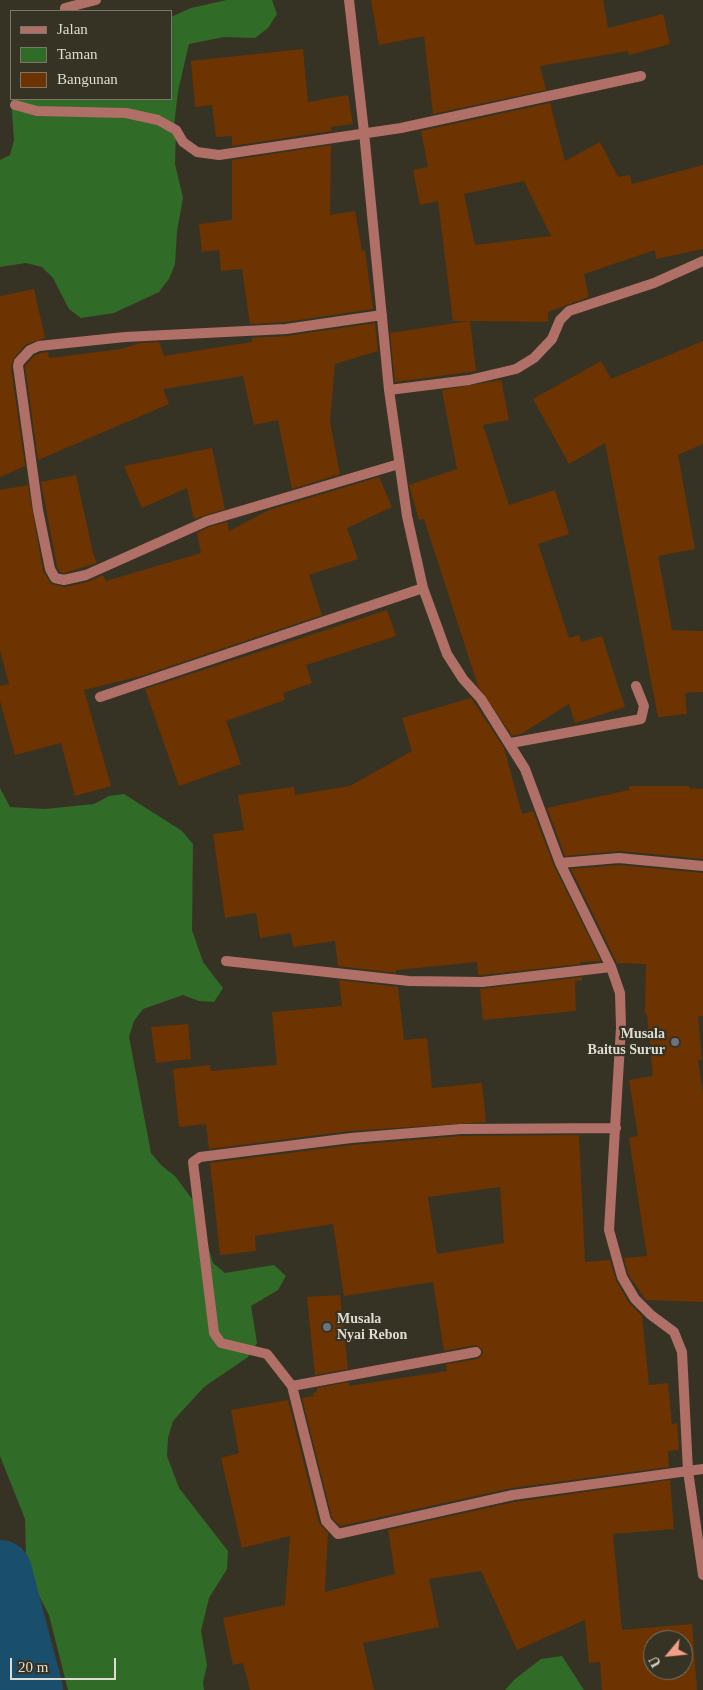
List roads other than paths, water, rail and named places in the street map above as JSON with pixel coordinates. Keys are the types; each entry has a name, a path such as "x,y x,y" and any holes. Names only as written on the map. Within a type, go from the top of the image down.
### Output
{"street":[{"path":"65,10 66,8 96,0"},
{"path":"349,0 389,390 406,516 423,588 448,654 463,680 481,700 525,769 560,863 610,967 620,993 621,1019 616,1128 609,1230 622,1277 635,1299 651,1316 674,1332 682,1352 688,1471 703,1575"},
{"path":"15,105 36,112 126,113 158,120 176,130 183,142 197,152 219,155 401,128 640,76"},
{"path":"389,390 461,381 516,369 534,358 552,339 560,320 569,311 654,282 703,261"},
{"path":"382,315 286,329 125,337 39,346 30,350 19,362 18,366 38,510 50,569 55,578 64,580 86,575 207,521 399,464"},
{"path":"100,697 423,588"},
{"path":"510,743 641,719 644,706 636,686"},
{"path":"560,863 619,858 703,866"},
{"path":"226,961 418,981 482,982 610,967"},
{"path":"616,1128 451,1130 351,1138 200,1157 193,1162 214,1333 221,1343 267,1354 292,1386 326,1521 338,1534 513,1495 703,1469"},
{"path":"292,1386 476,1352"}],"waterway":[{"path":"0,1572 31,1690"}],"place":[{"name":"Musala Baitus Surur","path":"675,1042"},
{"name":"Musala Nyai Rebon","path":"327,1327"}]}
